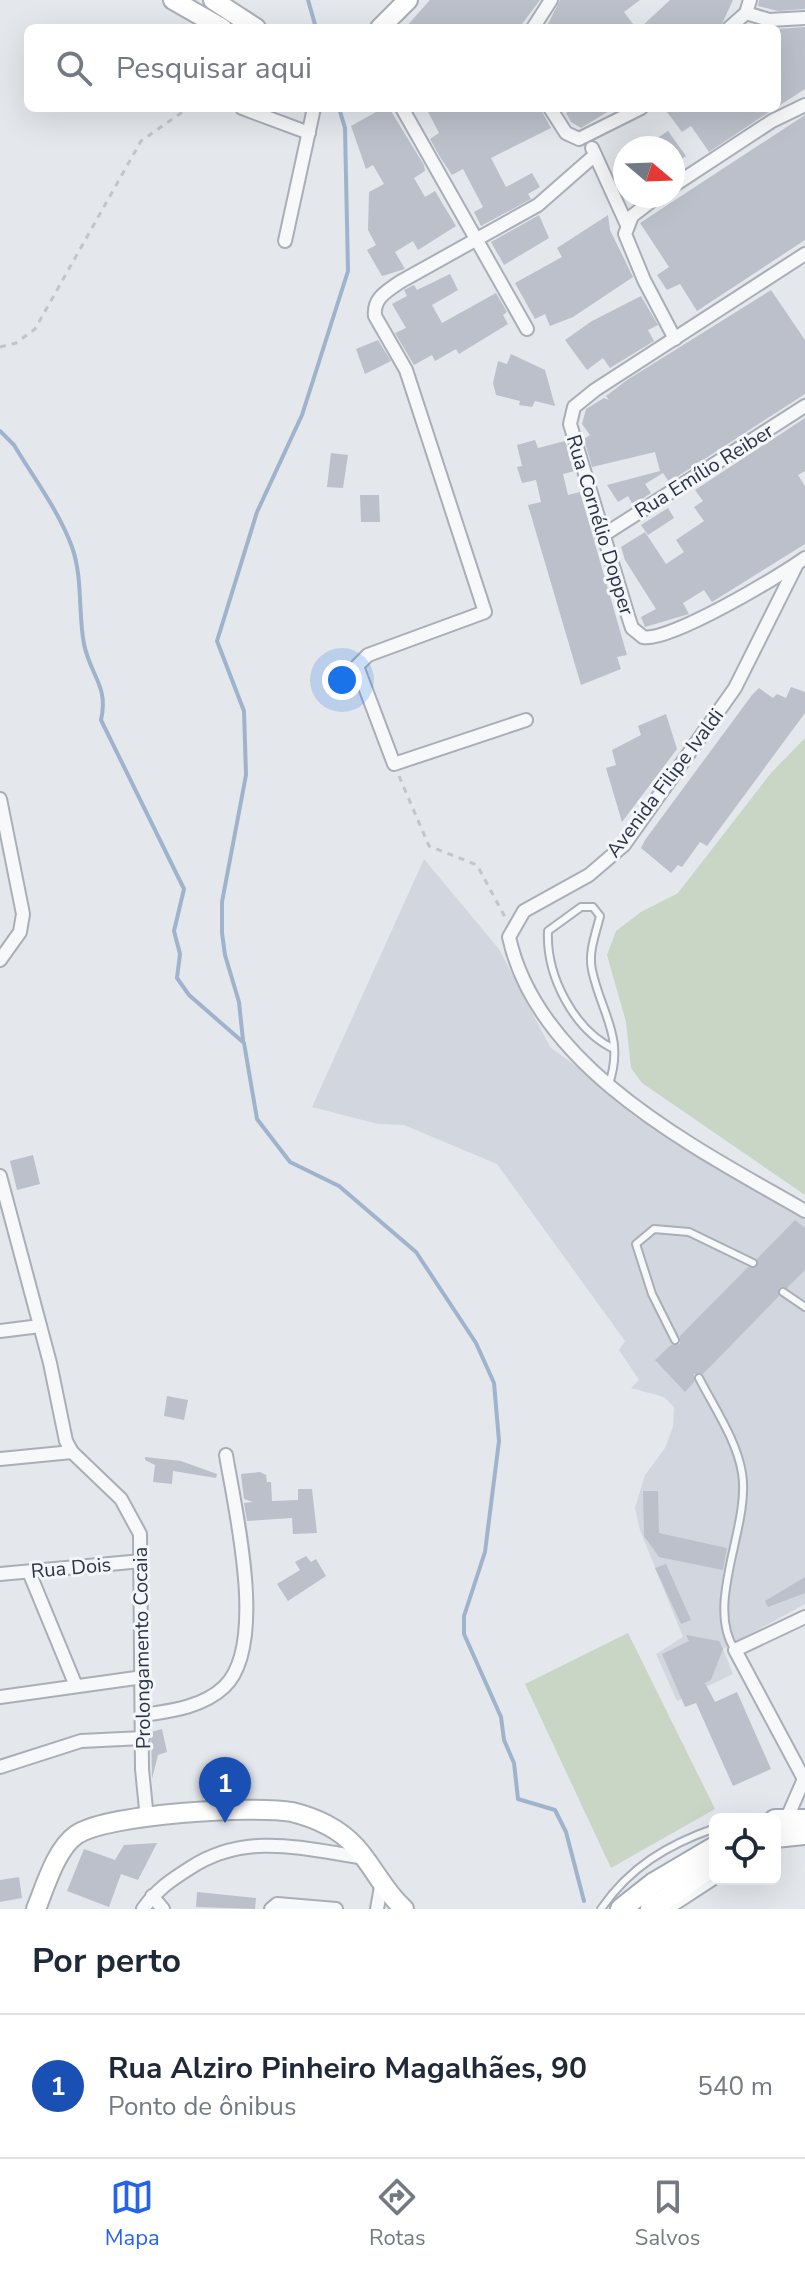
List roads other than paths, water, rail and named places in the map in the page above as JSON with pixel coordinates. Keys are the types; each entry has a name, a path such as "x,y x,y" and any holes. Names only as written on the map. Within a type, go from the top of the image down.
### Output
{"main road":[{"path":"783,1829 805,1834"},
{"path":"621,1908 654,1883 709,1851"},
{"path":"651,1909 709,1869"}],"street":[{"path":"173,0 215,24"},
{"path":"213,0 250,24"},
{"path":"384,24 408,0"},
{"path":"536,24 551,0"},
{"path":"732,24 748,6 769,20 805,18"},
{"path":"685,178 772,121 805,105"},
{"path":"253,112 309,133"},
{"path":"285,241 313,112"},
{"path":"404,112 527,329"},
{"path":"553,112 569,136 587,138 634,112"},
{"path":"587,138 627,225 628,245 675,339"},
{"path":"526,720 394,764 357,666 368,655 485,612 406,370 375,316 374,307 386,291 538,205 595,155"},
{"path":"627,225 640,208"},
{"name":"Rua Cornélio Dopper","path":"801,561 687,624 651,639 632,628 579,460 570,414 587,395 805,254"},
{"name":"Rua Emílio Reiber","path":"602,536 805,406"},
{"name":"Avenida Filipe Ivaldi","path":"609,1084 579,1057 544,1016 510,940 511,929 534,904 589,875 624,845 735,688 801,561"},
{"path":"0,799 23,914 20,932 0,960"},
{"path":"609,1084 719,1161 805,1211"},
{"name":"Prolongamento Cocaia","path":"0,1176 3,1200 40,1326 58,1417 72,1452 121,1499 140,1534 147,1819"},
{"path":"0,1331 40,1326"},
{"path":"0,1459 72,1452"},
{"path":"144,1715 177,1709 213,1696 224,1687 240,1664 246,1637 245,1608 226,1455"},
{"name":"Rua Dois","path":"0,1574 142,1561"},
{"path":"29,1572 76,1686"},
{"path":"783,1829 804,1780 735,1650 805,1617"},
{"path":"0,1697 143,1677"},
{"path":"0,1767 81,1741 143,1738"},
{"path":"36,1909 72,1837 94,1826 237,1810 290,1812 328,1825 367,1858 402,1909"},
{"path":"143,1909 152,1896 202,1860 245,1846 308,1846 367,1858"},
{"path":"377,1909 382,1879"},
{"path":"152,1896 163,1909"},
{"path":"274,1906 336,1909"}],"lane":[{"path":"609,1084 614,1049 605,1003 592,970 591,949 600,916 593,907 581,907 548,931 548,954 576,1020 593,1039 614,1049"},
{"path":"675,1340 652,1294 636,1244 654,1229 689,1232 753,1263"},
{"path":"783,1292 805,1307"},
{"path":"699,1378 742,1472 744,1494 725,1607 735,1650"},
{"path":"601,1909 634,1869 660,1851 709,1831"},
{"path":"672,1909 709,1885"}],"waterway":[{"path":"308,0 315,24"},
{"path":"243,1040 239,1002 225,955 222,902 246,775 244,711 217,641 257,512 302,415 348,271 345,128 340,112"},
{"path":"0,431 14,445 45,494 72,547 78,571 84,644 103,698 101,720 184,889 174,931 180,954 177,978 189,995 244,1043 257,1119 290,1162 339,1186 416,1252 476,1343 494,1383 499,1441 485,1552 464,1616 464,1634 501,1717 504,1740 514,1763 518,1799 555,1810 566,1832 584,1901"}],"place":[{"name":"Rua Alziro Pinheiro Magalhães, 90","path":"225,1823"}]}
